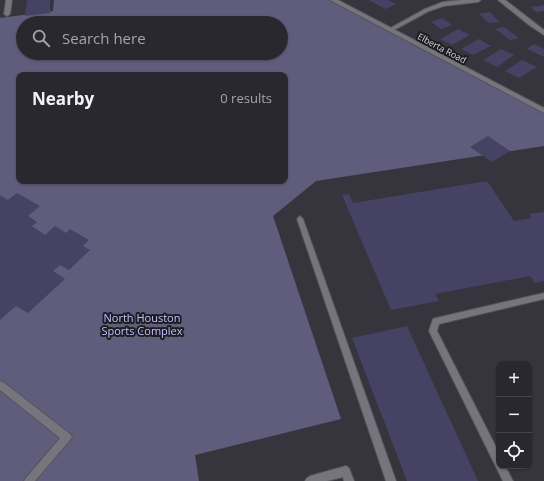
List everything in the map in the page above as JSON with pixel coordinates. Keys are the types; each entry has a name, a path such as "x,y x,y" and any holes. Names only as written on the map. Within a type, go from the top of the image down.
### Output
{"street":[{"path":"7,14 9,0"},
{"name":"Elberta Road","path":"332,0 544,111"},
{"path":"390,30 427,10 443,4 478,0"},
{"path":"501,0 544,33"}],"lane":[{"path":"300,219 391,481"},
{"path":"496,457 433,331 434,325 436,321 544,296"},
{"path":"0,386 67,437 29,481"},
{"path":"502,469 508,481"},
{"path":"310,481 346,471 349,481"}],"green space":[{"name":"North Houston Sports Complex","path":"54,0 332,0 544,111 544,146 316,181 273,216 341,419 195,455 199,481 0,481 0,18 53,11"}],"building":[{"path":"27,0 50,0 50,13 25,16"},
{"path":"369,0 388,0 396,4 385,9"},
{"path":"544,5 544,11 536,12 530,7"},
{"path":"490,12 499,22 489,23 479,14"},
{"path":"442,18 452,25 441,29 431,22"},
{"path":"504,27 519,38 510,40 495,29"},
{"path":"458,29 470,35 452,45 440,39"},
{"path":"479,39 491,46 473,55 461,49"},
{"path":"534,44 544,49 544,57 527,49"},
{"path":"501,49 514,55 497,67 483,60"},
{"path":"522,60 537,67 519,78 505,71"},
{"path":"488,136 510,151 492,162 470,147"},
{"path":"487,181 514,221 531,218 529,214 544,212 544,281 535,283 530,276 435,294 439,301 391,310 342,195 349,194 353,203"},
{"path":"17,193 40,206 28,216 37,222 32,226 45,235 55,226 66,233 70,229 89,240 83,246 90,250 69,270 60,265 53,271 65,279 28,313 16,306 0,320 0,195 8,200"},
{"path":"407,326 478,481 407,481 352,338"}]}
